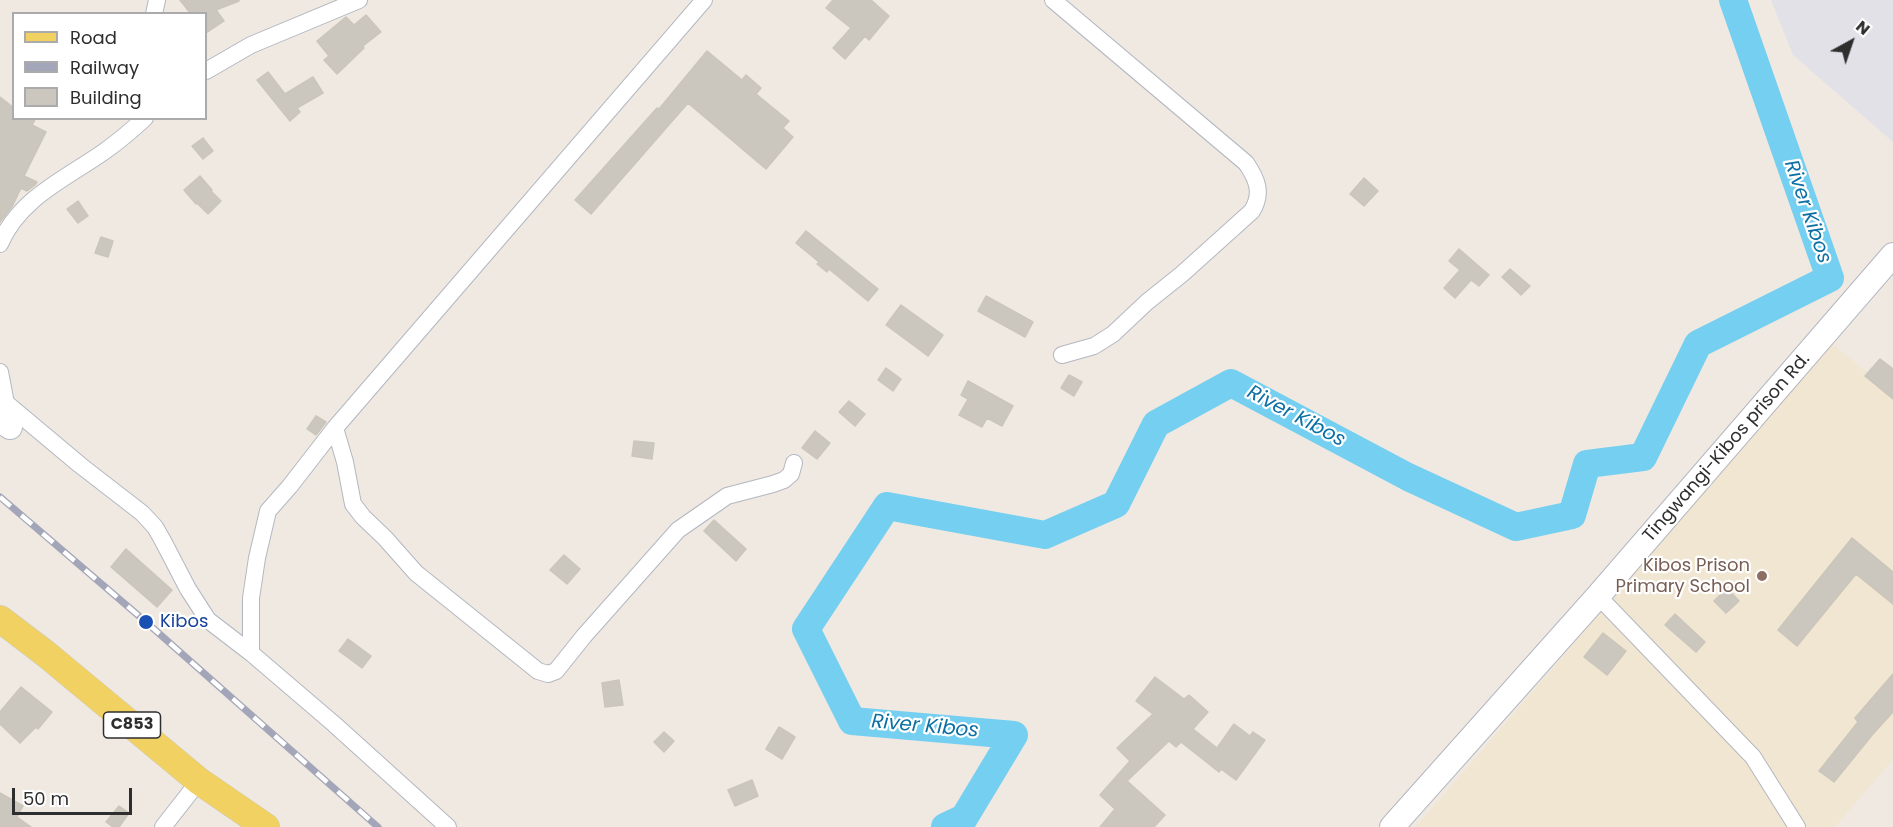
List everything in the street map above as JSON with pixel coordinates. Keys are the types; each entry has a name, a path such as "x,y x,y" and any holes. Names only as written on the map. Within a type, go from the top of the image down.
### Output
{"main road":[{"name":"C853","path":"0,620 46,654 199,781 266,827"}],"street":[{"path":"207,70 251,45 359,0"},
{"path":"250,653 251,598 268,511 335,428 704,0"},
{"path":"1053,0 1246,163 1255,176 1259,189 1257,202 1252,211 1113,334 1094,346 1062,355"},
{"path":"0,244 22,210 40,194 107,150 143,120"},
{"name":"Tingwangi-Kibos prison Rd.","path":"1392,827 1598,596 1893,255"},
{"path":"0,372 5,417 80,465 142,513 155,527 188,589 208,620 334,724 447,827"},
{"path":"335,428 345,462 353,504 363,517 416,573 538,671 548,674 556,671 678,530 727,496 784,480 791,474 794,463"},
{"path":"1598,596 1753,757 1797,827"},
{"path":"164,827 199,781"}],"shaded area":[{"path":"1771,0 1893,0 1893,142 1793,55"},
{"name":"Kibos Prison Primary School","path":"1832,344 1893,393 1893,759 1835,827 1416,827"}],"building":[{"path":"180,0 239,0 216,10 224,21 207,32 207,12 189,12"},
{"path":"833,0 871,0 889,16 869,40 865,36 845,59 833,48 851,28 826,8"},
{"path":"366,15 381,32 363,46 364,48 337,74 324,60 329,56 317,41 346,17 354,25"},
{"path":"707,51 742,80 746,75 761,88 756,94 789,121 783,128 793,137 766,169 688,103 591,214 575,200 657,108 659,109"},
{"path":"268,72 285,94 313,77 323,93 297,108 300,112 290,121 257,80"},
{"path":"0,97 12,106 12,120 35,120 32,125 46,132 24,176 37,182 27,191 21,188 13,205 0,222"},
{"path":"203,138 213,151 203,159 192,146"},
{"path":"200,176 221,201 208,214 184,190"},
{"path":"1364,178 1378,191 1364,206 1350,194"},
{"path":"78,201 88,216 78,223 67,209"},
{"path":"806,231 878,289 868,301 829,269 827,272 817,264 819,262 796,243"},
{"path":"101,237 113,241 108,257 95,253"},
{"path":"1459,249 1489,275 1479,286 1471,280 1455,298 1444,288 1460,270 1449,261"},
{"path":"1510,269 1530,286 1521,295 1502,277"},
{"path":"986,296 1033,322 1025,337 978,311"},
{"path":"901,305 943,335 928,356 886,325"},
{"path":"1880,359 1893,369 1893,399 1865,376"},
{"path":"886,368 901,379 893,391 878,380"},
{"path":"1069,375 1082,382 1074,396 1061,388"},
{"path":"968,381 1013,406 1002,426 987,418 982,427 959,415 968,399 961,395"},
{"path":"849,401 865,414 855,426 839,412"},
{"path":"316,416 326,422 316,435 307,429"},
{"path":"815,431 830,443 817,459 802,448"},
{"path":"634,441 654,443 652,459 632,456"},
{"path":"714,520 746,549 736,561 704,531"},
{"path":"1852,538 1893,572 1893,604 1856,574 1797,646 1778,630"},
{"path":"126,549 172,590 157,607 111,567"},
{"path":"564,555 580,569 567,584 550,570"},
{"path":"1727,588 1739,601 1726,613 1714,601"},
{"path":"1675,614 1705,642 1696,652 1665,625"},
{"path":"1603,633 1626,651 1607,675 1584,657"},
{"path":"348,639 371,656 362,668 339,651"},
{"path":"1893,674 1893,712 1834,782 1819,771 1858,722 1855,718"},
{"path":"1155,677 1184,699 1189,695 1208,712 1193,729 1217,748 1234,724 1250,736 1253,732 1265,740 1236,780 1221,769 1219,772 1181,742 1176,747 1169,741 1127,781 1165,815 1154,827 1100,827 1115,809 1100,795 1130,761 1117,748 1153,714 1136,701"},
{"path":"619,680 623,705 605,707 602,683"},
{"path":"21,687 52,712 38,729 36,727 20,743 0,724 0,712"},
{"path":"779,727 795,737 782,759 766,749"},
{"path":"664,732 674,741 664,752 654,742"},
{"path":"752,780 758,796 735,806 728,790"},
{"path":"0,793 23,806 17,817 31,827 0,827"},
{"path":"119,806 129,813 119,827 113,827 106,822"}],"waterway":[{"name":"River Kibos","path":"945,827 964,818 1014,735 852,721 806,629 887,506 1045,535 1116,504 1156,424 1231,383 1408,477 1516,527 1572,515 1587,464 1643,457 1698,344 1830,278 1733,0"}],"railway":[{"path":"0,497 146,622 378,827"}],"place":[{"name":"Kibos Prison Primary School","path":"1762,576"},
{"name":"Kibos","path":"146,622"}]}
